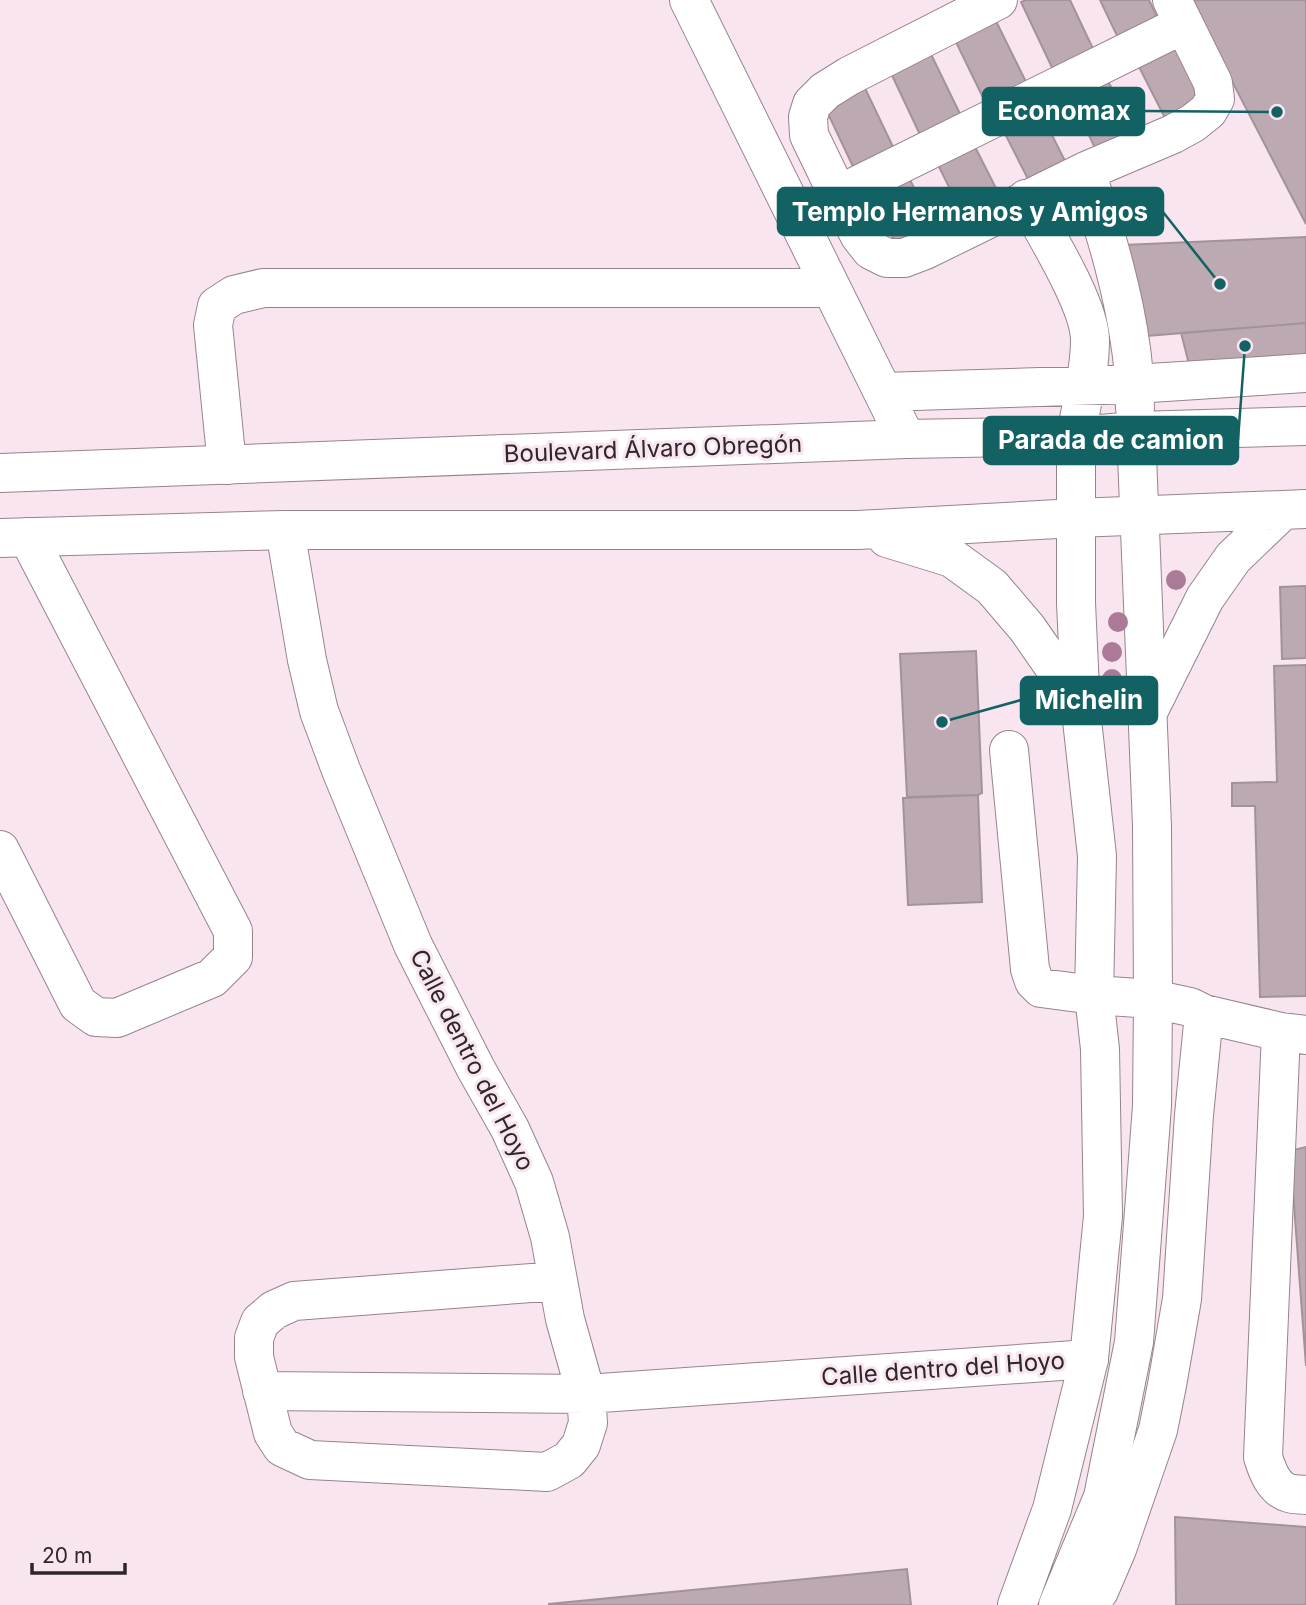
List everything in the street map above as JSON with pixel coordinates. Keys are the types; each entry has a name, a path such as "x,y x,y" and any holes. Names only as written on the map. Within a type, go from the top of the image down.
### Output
{"main road":[{"path":"689,0 906,439"},
{"path":"838,195 1178,12 1213,83 1215,99 1208,111 1173,134 1026,199 925,250 904,258 887,258 871,250 838,195 809,135 807,117 812,104 825,91 849,76 998,0"},
{"path":"1058,1605 1102,1497 1134,1342 1152,1106 1152,825 1134,384 1122,298 1086,171"},
{"path":"1017,1605 1052,1509 1088,1359 1103,1216 1100,1049 1094,995 1097,856 1081,711 1076,603 1076,436 1090,338 1081,304 1026,199"},
{"path":"227,465 213,325 217,306 234,295 263,288 831,288"},
{"path":"883,392 1134,384 1306,373"},
{"name":"Boulevard Álvaro Obregón","path":"0,473 1306,426"},
{"path":"0,850 78,1004 96,1017 117,1018 212,978 233,957 233,931 14,538 285,530 858,530 1294,510"},
{"path":"1147,712 1205,598 1233,558 1294,510"},
{"name":"Calle dentro del Hoyo","path":"285,530 307,660 319,711 413,945 510,1129 534,1182 550,1237 565,1319 586,1394 1088,1359"},
{"path":"858,530 952,558 992,587 1027,628 1081,711"},
{"path":"1009,750 1031,975 1041,988 1153,999 1294,1033 1263,1457 1272,1479 1282,1489 1289,1494 1306,1495"},
{"path":"1088,1605 1099,1591 1117,1549 1158,1430 1167,1385 1182,1299 1194,1115 1204,1013"},
{"path":"262,1391 586,1394 588,1423 581,1444 569,1460 547,1472 310,1460 282,1447 273,1433 262,1391 254,1357 254,1338 260,1322 274,1310 294,1301 558,1281"}],"building":[{"path":"1070,0 1096,55 1055,74 1021,2"},
{"path":"1100,0 1149,0 1160,23 1120,42"},
{"path":"1190,0 1306,0 1306,224"},
{"path":"994,17 1029,88 988,108 953,36"},
{"path":"1173,42 1203,102 1166,120 1136,61"},
{"path":"928,48 963,120 922,139 888,67"},
{"path":"1103,71 1133,131 1096,150 1067,90"},
{"path":"862,82 896,153 856,173 822,101"},
{"path":"1037,105 1067,165 1030,183 1000,124"},
{"path":"970,137 1000,196 963,215 933,155"},
{"path":"905,170 935,229 898,248 868,188"},
{"path":"1306,237 1306,323 1147,336 1124,245"},
{"path":"1306,323 1306,358 1190,368 1181,333"},
{"path":"1306,586 1306,658 1282,659 1280,587"},
{"path":"976,651 982,793 907,797 900,654"},
{"path":"1306,665 1306,996 1260,997 1255,806 1232,806 1232,783 1277,782 1274,666"},
{"path":"978,795 982,902 908,905 903,798"},
{"path":"1306,1147 1306,1366 1290,1151"},
{"path":"1175,1517 1306,1527 1306,1605 1176,1605"},
{"path":"907,1569 911,1605 549,1605 549,1604"}],"place":[{"name":"Economax","path":"1277,112"},
{"name":"Templo Hermanos y Amigos","path":"1220,284"},
{"name":"Parada de camion","path":"1245,346"},
{"name":"Michelin","path":"942,722"}]}
